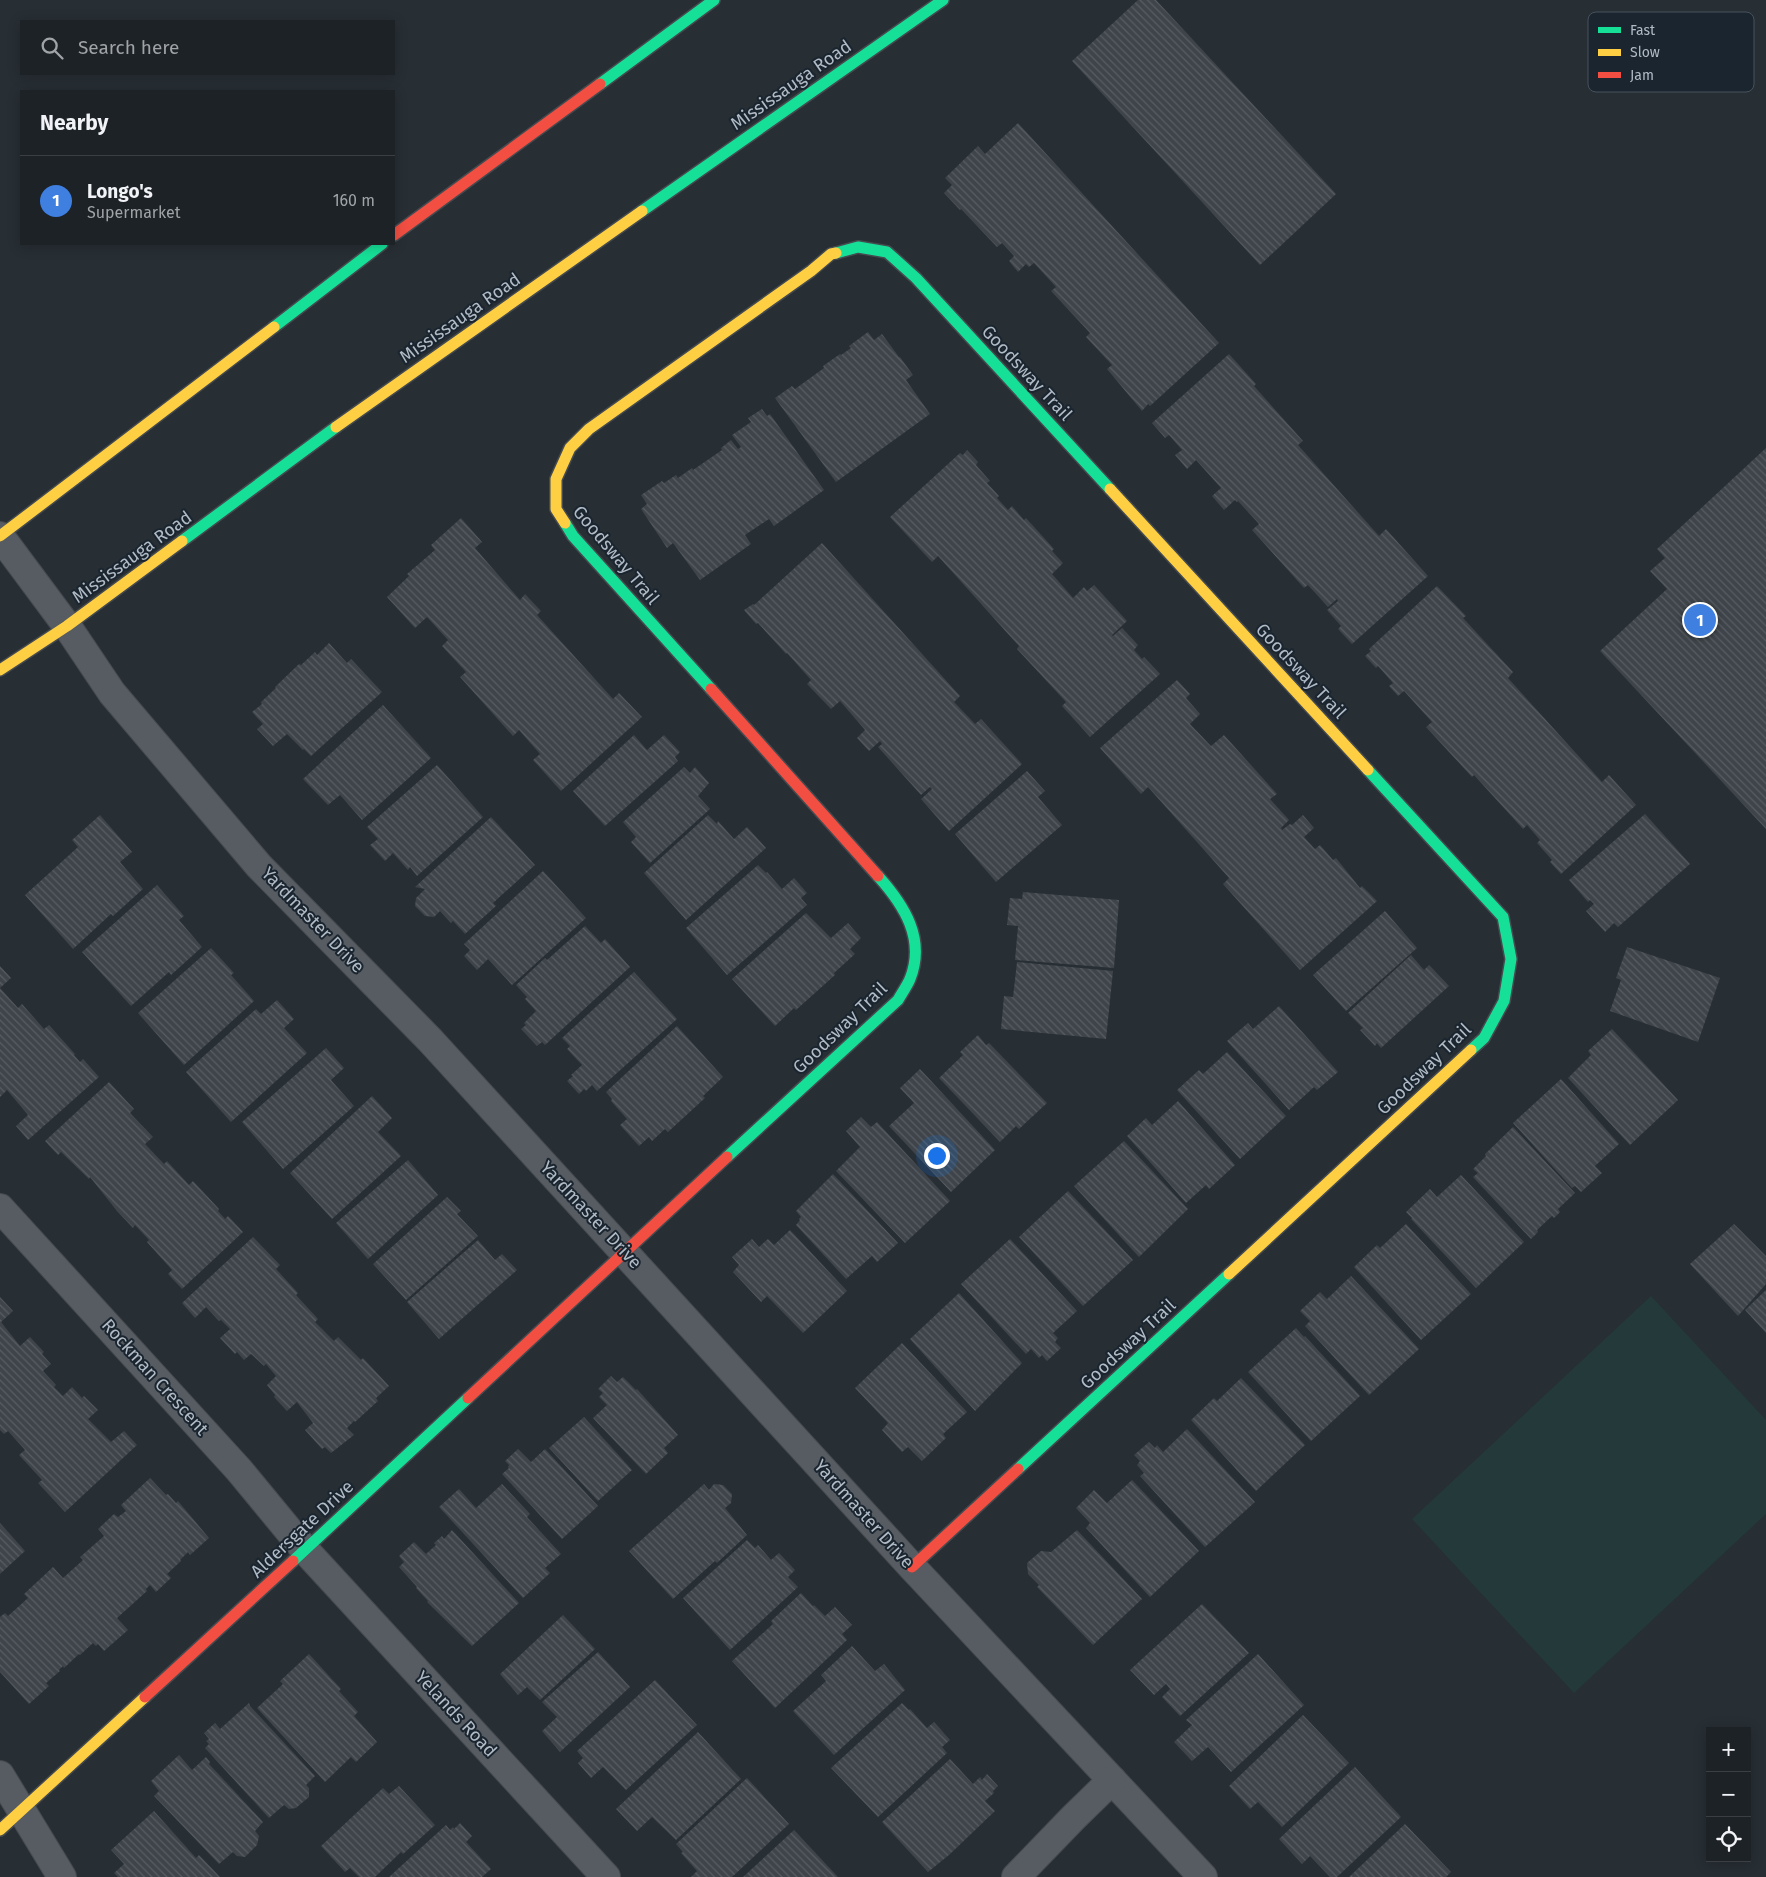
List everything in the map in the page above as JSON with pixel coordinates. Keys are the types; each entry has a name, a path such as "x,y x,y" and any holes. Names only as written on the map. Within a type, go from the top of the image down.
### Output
{"street":[{"path":"395,234 714,0"},
{"name":"Mississauga Road","path":"0,670 67,626 374,399 943,0"},
{"path":"0,536 381,245"},
{"name":"Goodsway Trail","path":"624,1251 898,1000 910,979 915,955 914,939 913,930 904,908 890,889 573,536 556,509 556,479 570,448 588,428 811,271 831,254 858,247 887,252 916,278 1503,917 1511,959 1504,1001 1484,1038 912,1567"},
{"name":"Yardmaster Drive","path":"0,536 67,626 112,693 259,866 430,1040 912,1567 1203,1877"},
{"name":"Rockman Crescent","path":"0,1208 239,1470 305,1550"},
{"name":"Aldersgate Drive","path":"0,1830 305,1550 624,1251"},
{"name":"Yelands Road","path":"305,1550 606,1877"},
{"path":"0,1775 62,1877"},
{"path":"1016,1877 1112,1780"}],"green space":[{"path":"1651,1296 1766,1420 1766,1514 1574,1693 1412,1519"}],"building":[{"path":"1138,0 1156,0 1336,194 1260,265 1072,61"},
{"path":"1018,123 1219,343 1150,406 1148,404 1142,411 1107,369 1112,365 1086,337 1090,333 1051,291 1056,287 1034,263 1029,267 1026,264 1018,272 1009,261 1014,256 1002,243 997,247 944,193 952,185 945,178 978,146 985,154"},
{"path":"868,332 874,340 882,334 900,357 913,375 906,380 930,414 836,482 775,398 792,386 795,389 824,368 823,366 851,348 849,346"},
{"path":"1229,354 1256,384 1254,386 1303,441 1298,445 1379,536 1386,529 1428,576 1352,644 1338,629 1341,626 1327,610 1338,601 1337,599 1328,607 1308,585 1304,588 1252,530 1259,524 1238,501 1235,500 1224,510 1212,496 1221,488 1196,460 1187,469 1175,455 1182,450 1169,435 1165,438 1152,423"},
{"path":"762,409 767,416 770,414 824,490 774,526 769,519 745,535 751,544 700,580 673,543 667,548 641,509 647,504 641,495 662,481 664,483 676,475 678,478 692,468 693,470 722,450 721,448 731,440 738,449 741,447 732,435 751,422 748,418"},
{"path":"1766,448 1766,829 1600,651 1667,589 1650,571 1665,558 1657,549"},
{"path":"967,450 978,462 976,465 990,481 987,483 999,496 997,498 1008,510 1012,506 1024,520 1026,518 1054,549 1052,551 1063,563 1052,574 1073,598 1084,587 1087,591 1094,585 1127,621 1112,635 1122,628 1138,645 1134,650 1142,659 1144,657 1160,674 1090,737 1062,706 1066,702 1017,649 1019,646 938,556 932,562 890,517 960,453 963,455"},
{"path":"461,518 482,542 475,548 520,600 525,594 541,611 537,615 613,699 619,693 642,717 561,791 533,760 540,754 519,730 513,736 460,677 466,672 442,646 448,640 427,617 415,628 387,597 409,576 407,574 435,550 431,545"},
{"path":"822,543 960,696 954,702 975,724 981,719 1022,764 949,831 921,799 932,789 930,787 921,795 878,747 882,744 880,741 869,751 857,738 865,730 840,701 831,709 807,684 811,680 744,610 754,605"},
{"path":"1437,586 1466,616 1463,618 1513,672 1508,678 1602,782 1609,775 1636,805 1561,874 1550,862 1552,860 1537,843 1540,840 1527,825 1523,829 1474,775 1472,777 1426,727 1432,722 1404,691 1398,696 1389,686 1393,683 1378,666 1376,668 1365,656 1371,651 1369,649"},
{"path":"329,643 347,663 351,659 382,692 311,756 287,734 273,746 257,729 263,724 252,712 262,704 261,702 299,664 301,665 315,652 317,655"},
{"path":"1177,680 1190,694 1186,698 1200,714 1190,724 1211,746 1224,735 1277,794 1270,799 1289,820 1281,828 1282,830 1290,824 1292,825 1303,815 1314,828 1304,837 1315,849 1320,845 1333,860 1336,858 1360,888 1362,886 1377,901 1300,970 1223,884 1229,878 1148,787 1141,794 1100,748"},
{"path":"383,705 431,758 362,820 340,795 328,805 303,779"},
{"path":"634,735 647,750 664,735 680,752 675,757 678,761 605,826 573,791"},
{"path":"437,765 483,817 417,876 410,867 408,870 393,853 385,861 370,845 378,839 367,827"},
{"path":"684,767 690,773 695,767 709,783 698,796 710,809 650,863 631,842 636,837 623,822"},
{"path":"1027,771 1045,791 1038,797 1062,825 996,882 955,834"},
{"path":"1645,814 1690,864 1618,927 1614,923 1605,932 1586,911 1594,904 1590,900 1588,902 1569,880"},
{"path":"100,815 132,852 120,862 143,889 113,916 111,914 73,949 25,895 78,847 72,840"},
{"path":"708,815 717,824 718,821 734,839 747,827 766,848 686,920 644,873"},
{"path":"491,817 535,865 493,903 496,906 465,934 440,911 434,917 425,916 415,906 416,898 425,889 415,887"},
{"path":"758,865 782,889 794,878 807,893 801,898 807,905 727,975 686,928"},
{"path":"543,871 586,918 512,985 488,959 477,970 464,956 470,950 464,944"},
{"path":"157,885 184,916 179,920 202,947 171,975 169,972 131,1006 82,952"},
{"path":"1023,892 1119,900 1114,968 1015,960 1018,926 1007,925 1010,898 1022,899"},
{"path":"1385,911 1417,948 1346,1011 1313,975"},
{"path":"806,913 831,938 848,923 861,938 850,949 855,954 834,973 835,975 775,1026 732,979"},
{"path":"585,926 601,943 605,939 630,967 545,1045 542,1042 537,1046 521,1029 526,1025 524,1023 536,1011 516,985 545,958 547,960"},
{"path":"1627,947 1720,978 1698,1042 1610,1011 1621,980 1616,978"},
{"path":"211,948 234,973 231,975 254,1001 184,1065 138,1013"},
{"path":"1411,955 1424,970 1429,965 1449,986 1381,1048 1377,1043 1375,1046 1360,1030 1363,1028 1348,1013"},
{"path":"1017,962 1113,971 1106,1039 1001,1029 1004,996 1013,997"},
{"path":"0,966 11,978 0,988"},
{"path":"634,972 677,1019 597,1091 592,1085 586,1091 584,1089 579,1094 567,1081 582,1065 567,1049 570,1046 562,1038"},
{"path":"0,988 18,1008 22,1004 44,1029 49,1025 80,1062 83,1059 99,1077 28,1140 16,1126 28,1115 7,1090 0,1097"},
{"path":"277,1000 294,1019 284,1028 307,1053 231,1122 186,1072 256,1009 261,1014"},
{"path":"1279,1006 1338,1072 1317,1090 1314,1087 1289,1110 1227,1041 1248,1023 1253,1029"},
{"path":"677,1026 723,1077 703,1096 705,1098 668,1132 665,1129 652,1141 649,1137 639,1146 620,1125 627,1119 611,1101 612,1099 606,1092"},
{"path":"1612,1029 1678,1100 1630,1145 1568,1078 1591,1055 1588,1051"},
{"path":"978,1035 986,1045 989,1043 1047,1103 1019,1129 1016,1126 1000,1142 939,1078 963,1055 960,1052"},
{"path":"326,1048 344,1068 331,1080 354,1106 283,1169 242,1122"},
{"path":"1227,1052 1286,1116 1240,1159 1177,1090 1199,1070 1203,1074"},
{"path":"920,1069 995,1150 951,1192 889,1126 914,1103 900,1088"},
{"path":"1561,1079 1619,1144 1595,1166 1602,1173 1581,1192 1575,1186 1572,1188 1513,1123"},
{"path":"109,1082 134,1109 130,1113 153,1137 145,1144 164,1164 167,1161 189,1185 193,1181 219,1209 218,1211 225,1219 228,1216 243,1232 182,1289 168,1274 172,1270 147,1242 149,1240 135,1225 133,1228 117,1211 90,1177 89,1179 61,1152 58,1155 45,1141"},
{"path":"372,1096 392,1118 378,1132 401,1156 332,1219 290,1173"},
{"path":"1178,1101 1235,1165 1209,1189 1206,1185 1186,1203 1127,1136 1146,1118 1152,1125"},
{"path":"861,1117 871,1127 877,1122 950,1201 905,1243 836,1171 860,1147 846,1131"},
{"path":"1513,1127 1575,1193 1558,1209 1560,1212 1554,1218 1552,1216 1537,1230 1538,1232 1531,1239 1473,1177 1478,1173 1473,1169 1486,1156 1485,1154"},
{"path":"1124,1141 1188,1209 1139,1257 1074,1186"},
{"path":"408,1160 438,1195 368,1259 336,1223"},
{"path":"833,1174 898,1243 877,1262 872,1256 846,1279 796,1225 801,1217 796,1211"},
{"path":"1461,1175 1524,1242 1476,1288 1406,1212 1430,1189 1437,1197"},
{"path":"1068,1191 1133,1260 1083,1306 1019,1237"},
{"path":"447,1197 461,1211 457,1214 478,1236 406,1300 373,1264"},
{"path":"1406,1224 1471,1294 1421,1340 1354,1267 1377,1245 1380,1248"},
{"path":"1734,1224 1766,1256 1766,1284 1738,1316 1690,1264"},
{"path":"790,1230 847,1291 803,1333 767,1296 761,1302 733,1272 739,1265 732,1257 752,1239 759,1247 768,1239 774,1245"},
{"path":"253,1237 280,1265 276,1269 318,1319 315,1322 334,1341 338,1337 361,1360 363,1358 389,1386 376,1398 378,1401 347,1428 354,1435 331,1453 325,1447 322,1449 305,1430 313,1423 297,1402 287,1411 274,1397 275,1395 267,1385 276,1376 266,1364 264,1366 251,1354 244,1360 237,1352 235,1354 220,1338 230,1329 221,1320 219,1321 206,1307 195,1318 182,1303"},
{"path":"1010,1239 1077,1311 1053,1333 1058,1338 1055,1342 1061,1348 1047,1361 1042,1355 1039,1358 1031,1349 1026,1354 961,1284"},
{"path":"478,1240 495,1260 502,1254 517,1270 439,1339 407,1302"},
{"path":"1351,1276 1419,1349 1369,1395 1305,1326 1310,1321 1300,1311 1320,1292 1327,1299"},
{"path":"1766,1290 1766,1333 1745,1310"},
{"path":"959,1293 1022,1363 975,1411 910,1339"},
{"path":"0,1297 13,1311 1,1322 20,1346 30,1337 44,1352 42,1354 51,1364 43,1371 56,1385 54,1387 63,1396 72,1387 82,1398 84,1396 98,1410 88,1419 111,1442 124,1431 137,1445 65,1512 38,1483 42,1480 19,1455 25,1450 8,1431 4,1434 0,1430"},
{"path":"1296,1328 1360,1396 1311,1441 1248,1372"},
{"path":"902,1343 967,1412 943,1434 946,1438 922,1461 908,1447 902,1452 882,1430 888,1423 855,1388"},
{"path":"611,1376 617,1382 623,1377 637,1389 678,1435 664,1448 668,1453 646,1474 593,1418 607,1405 599,1397 603,1393 598,1389"},
{"path":"1241,1378 1305,1445 1256,1491 1191,1420 1214,1398 1217,1401"},
{"path":"584,1417 632,1470 598,1501 549,1448"},
{"path":"1187,1429 1255,1502 1205,1547 1140,1476 1144,1473 1137,1465 1140,1461 1134,1455 1149,1442 1155,1448 1157,1445 1163,1452"},
{"path":"518,1449 531,1462 545,1449 598,1506 562,1539 502,1474 509,1468 505,1461"},
{"path":"150,1478 166,1495 168,1494 176,1503 178,1501 209,1538 190,1555 188,1552 180,1560 167,1574 171,1578 156,1592 150,1585 146,1589 147,1591 117,1618 128,1630 104,1651 98,1644 96,1646 93,1643 64,1668 63,1666 46,1683 49,1686 29,1704 0,1672 0,1617 5,1613 8,1616 28,1598 24,1594 53,1567 63,1578 83,1560 80,1557 104,1536 98,1529 114,1514 118,1517 126,1511 121,1505"},
{"path":"1132,1480 1199,1551 1150,1597 1086,1528 1090,1523 1076,1508 1094,1490 1107,1503"},
{"path":"502,1484 530,1514 527,1517 561,1554 545,1568 550,1573 523,1598 439,1507 459,1489 476,1508"},
{"path":"704,1484 709,1490 714,1484 723,1485 732,1494 731,1503 725,1508 747,1535 717,1563 715,1561 673,1599 629,1551"},
{"path":"0,1523 25,1551 0,1574"},
{"path":"452,1530 519,1603 472,1646 427,1602 417,1587 399,1567 404,1562 399,1556 414,1542 426,1554 436,1545 434,1543 442,1536 444,1539"},
{"path":"1077,1530 1142,1599 1093,1645 1037,1587 1039,1585 1028,1574 1027,1563 1041,1551 1051,1552"},
{"path":"747,1540 755,1548 758,1545 771,1560 779,1553 795,1570 788,1577 798,1587 730,1650 683,1598"},
{"path":"801,1593 825,1616 835,1607 852,1625 842,1634 847,1640 775,1708 732,1661 773,1624 771,1621"},
{"path":"1202,1604 1249,1653 1180,1716 1162,1697 1170,1689 1166,1684 1154,1695 1130,1670"},
{"path":"563,1615 595,1649 540,1700 527,1687 518,1695 500,1674"},
{"path":"852,1646 875,1671 884,1664 905,1690 834,1755 793,1711 826,1681 821,1675"},
{"path":"598,1652 630,1687 560,1752 542,1731 557,1717 542,1702"},
{"path":"309,1654 341,1689 339,1691 358,1712 354,1716 377,1742 356,1762 351,1757 325,1782 257,1708 283,1684 280,1681"},
{"path":"1258,1654 1304,1705 1231,1772 1208,1747 1192,1761 1174,1742 1192,1725 1186,1720"},
{"path":"655,1680 697,1725 626,1790 603,1767 591,1778 578,1763 583,1758 577,1751"},
{"path":"249,1703 315,1776 306,1785 309,1788 309,1797 296,1808 289,1809 284,1805 269,1818 205,1748 209,1744 206,1741 209,1739 204,1733 215,1723 220,1729"},
{"path":"902,1703 927,1728 934,1722 950,1740 942,1747 947,1753 878,1817 831,1768"},
{"path":"1303,1715 1349,1763 1282,1827 1258,1802 1250,1809 1229,1786"},
{"path":"698,1732 741,1779 676,1840 652,1817 637,1831 616,1809"},
{"path":"179,1755 192,1770 206,1757 210,1762 209,1764 263,1822 255,1831 259,1836 257,1845 245,1857 237,1856 233,1852 219,1864 154,1796 159,1791 151,1781"},
{"path":"950,1759 973,1784 980,1777 982,1780 987,1774 998,1786 993,1791 994,1793 985,1801 995,1811 949,1855 928,1872 882,1822"},
{"path":"1355,1767 1401,1817 1337,1877 1330,1877 1310,1856 1302,1864 1279,1839"},
{"path":"747,1778 789,1824 732,1877 691,1877 697,1871 681,1853 683,1852 676,1844"},
{"path":"399,1786 435,1825 403,1854 401,1852 375,1877 359,1877 350,1868 345,1872 321,1846 383,1788 389,1794"},
{"path":"154,1811 196,1858 199,1855 220,1877 118,1877 114,1873 124,1864 111,1850"},
{"path":"460,1823 472,1836 466,1842 491,1869 482,1877 389,1877 446,1825 450,1830"},
{"path":"1405,1824 1451,1872 1446,1877 1349,1877"},
{"path":"794,1830 838,1877 743,1877"}],"traffic: fast":[{"path":"600,84 714,0"},
{"path":"642,211 943,0"},
{"path":"274,327 381,245"},
{"path":"836,253 858,247 887,252 916,278 1110,489"},
{"path":"182,541 336,427"},
{"path":"565,523 573,536 711,689"},
{"path":"1368,770 1503,917 1511,959 1504,1001 1484,1038 1471,1050"},
{"path":"727,1157 898,1000 910,979 915,950 914,936 910,923 896,899 878,876"},
{"path":"1018,1469 1229,1274"},
{"path":"293,1561 468,1398"}],"traffic: slow":[{"path":"336,427 642,211"},
{"path":"565,523 556,509 556,479 570,448 589,429 811,271 831,254 836,253"},
{"path":"0,536 274,327"},
{"path":"1110,489 1368,770"},
{"path":"0,670 67,626 182,541"},
{"path":"1229,1274 1471,1050"},
{"path":"0,1830 145,1697"}],"traffic: jam":[{"path":"395,234 600,84"},
{"path":"711,689 878,876"},
{"path":"468,1398 727,1157"},
{"path":"912,1567 1018,1469"},
{"path":"145,1697 293,1561"}],"place":[{"name":"Longo's","path":"1700,620"}]}
